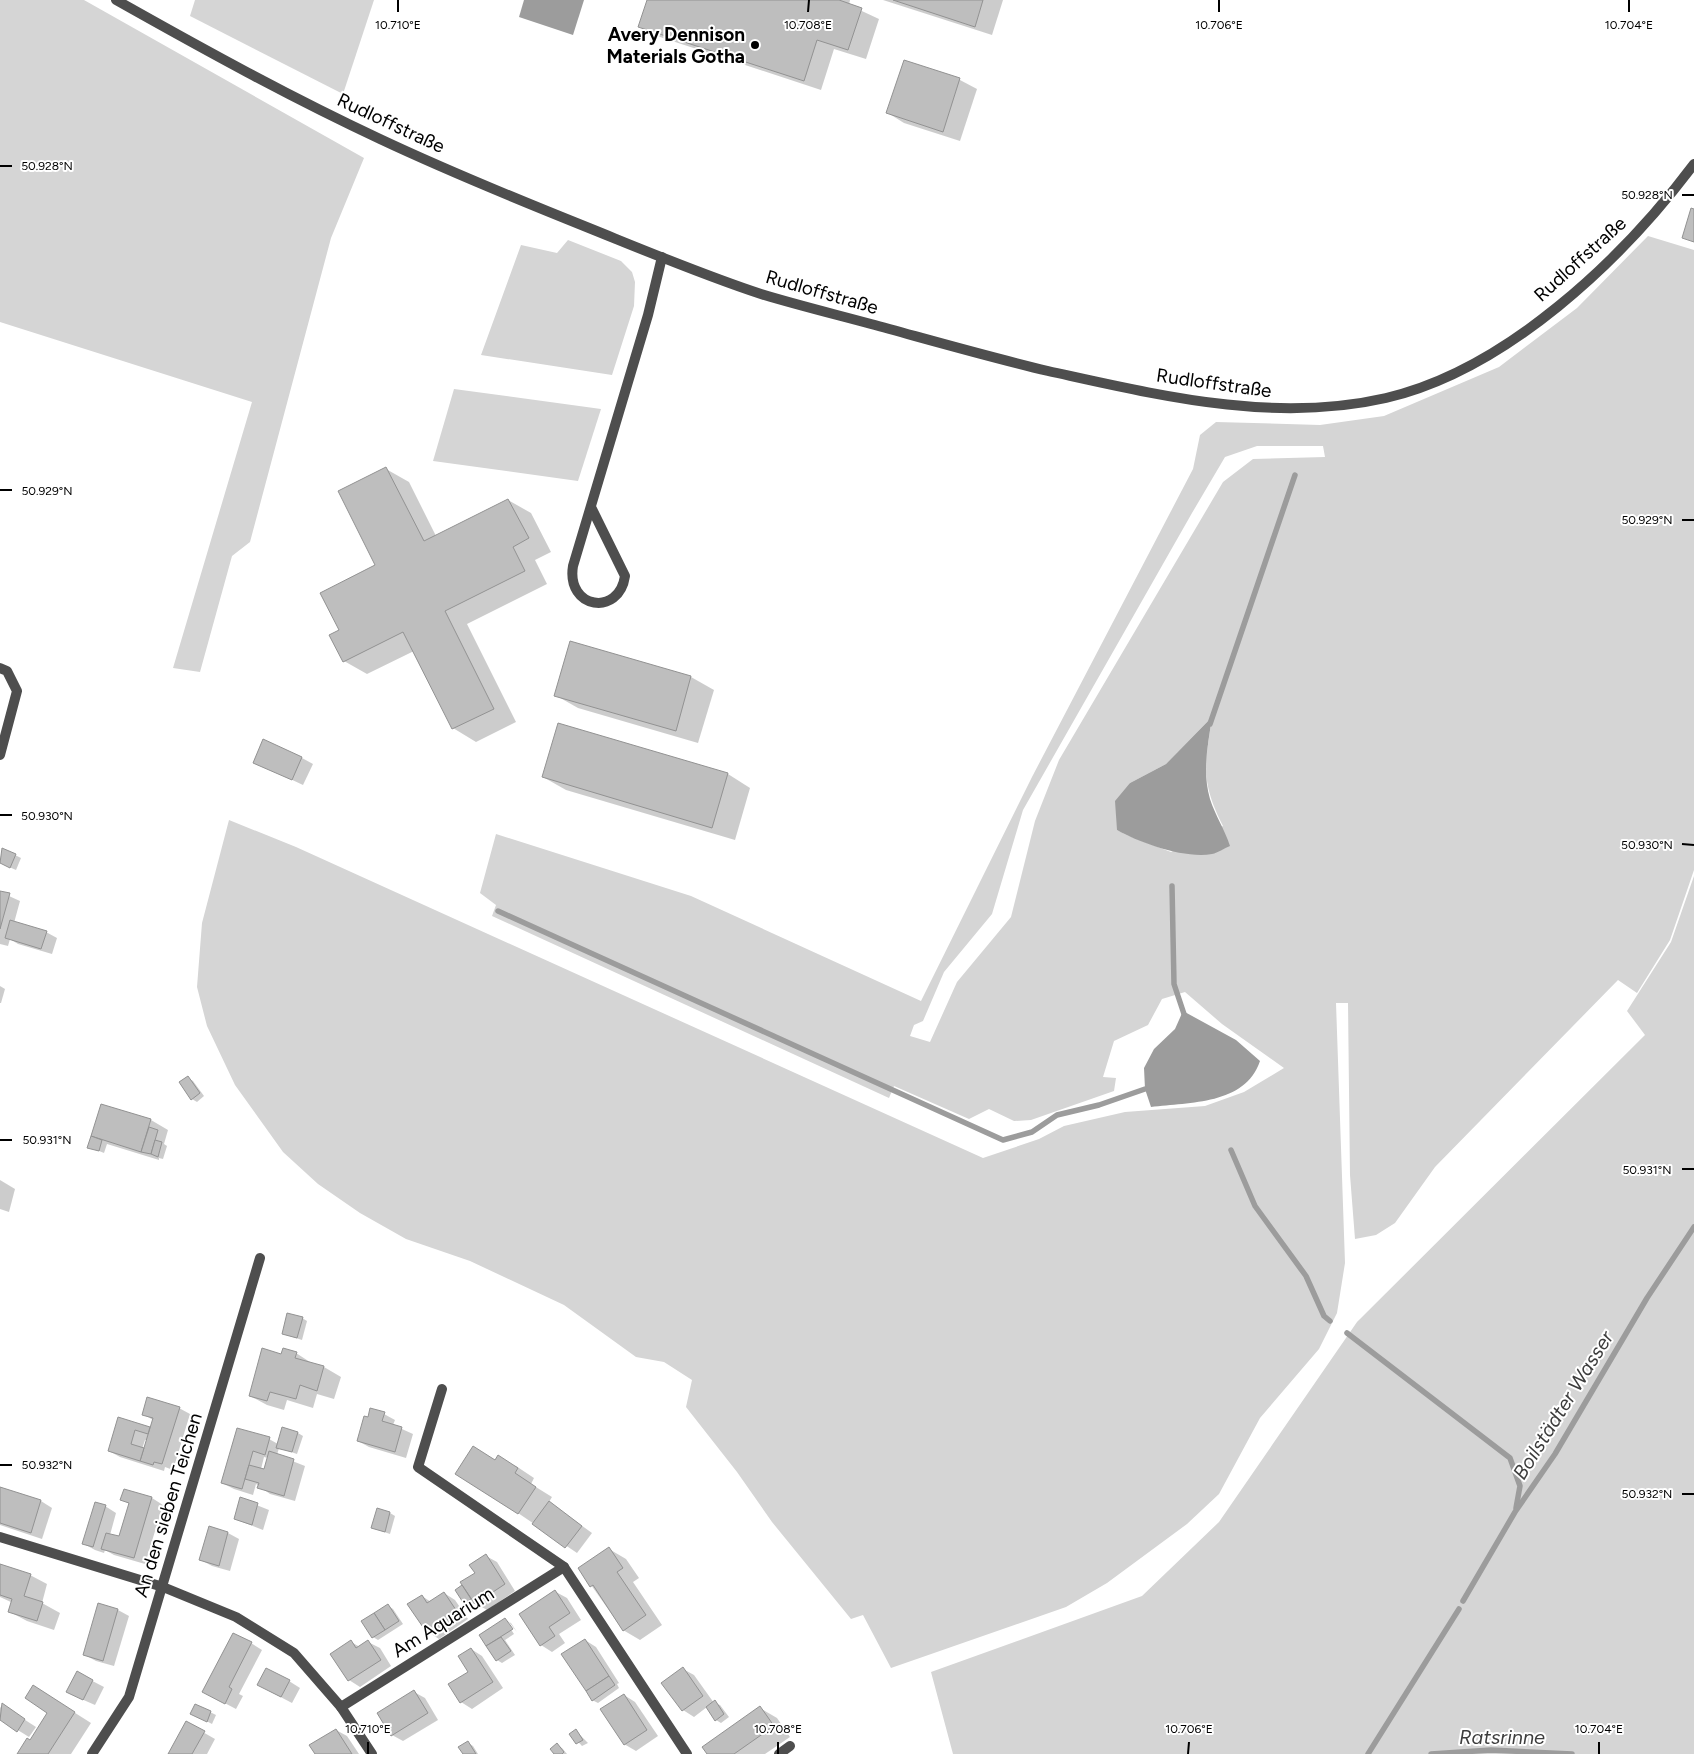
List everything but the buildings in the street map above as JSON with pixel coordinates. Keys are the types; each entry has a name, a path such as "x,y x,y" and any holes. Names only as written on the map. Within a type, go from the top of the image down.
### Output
{"street":[{"name":"Rudloffstraße","path":"116,0 198,46 379,139 519,200 662,257 760,293 1030,367 1108,384 1227,404 1276,410 1316,409 1387,398 1425,386 1483,358 1554,308 1596,273 1641,229 1694,164"},
{"path":"591,507 625,576 620,591 613,598 604,602 593,602 583,598 576,591 571,575 591,507 648,314 662,257"},
{"path":"0,668 7,671 18,691 0,755"},
{"name":"An den sieben Teichen","path":"92,1754 129,1697 260,1258"},
{"path":"442,1389 418,1467 564,1567 687,1754"},
{"path":"0,1537 162,1587 236,1617 294,1653 341,1707 372,1754"},
{"name":"Am Aquarium","path":"341,1707 564,1567"},
{"path":"778,1754 790,1746"}],"shaded area":[{"path":"0,0 84,0 364,158 331,238 250,542 232,556 200,672 173,668 252,402 0,322"},
{"path":"195,0 374,0 343,94 190,16"},
{"path":"524,0 584,0 573,35 519,17"},
{"path":"1648,236 1694,250 1694,870 1670,940 1637,993 1618,980 1435,1167 1395,1223 1376,1235 1355,1239 1350,1175 1348,1003 1336,1003 1345,1263 1337,1313 1319,1349 1260,1418 1219,1494 1187,1524 1107,1583 1066,1607 891,1668 863,1615 851,1619 772,1522 737,1472 686,1407 692,1380 664,1362 636,1357 564,1305 470,1261 406,1239 360,1213 318,1184 283,1152 235,1085 207,1026 197,987 202,923 229,820 296,847 983,1158 1039,1139 1064,1126 1125,1112 1205,1106 1244,1092 1284,1068 1222,1024 1185,992 1162,999 1148,1025 1114,1041 1103,1077 1116,1078 1114,1091 1031,1120 1014,1121 989,1109 969,1119 894,1086 889,1098 492,916 496,905 480,893 496,834 691,896 921,1001 1032,777 1193,469 1200,435 1216,422 1320,425 1384,416 1499,367 1577,308","holes":["1257,446 1323,446 1325,457 1253,459 1223,482 1059,760 1035,821 1011,917 957,982 930,1042 910,1036 914,1025 923,1021 944,972 992,914 1023,810 1192,513 1225,457","1212,717 1206,773 1211,796 1223,826 1171,852 1117,830 1130,783 1166,764"]},
{"path":"568,240 621,261 632,272 635,282 634,306 612,375 481,355 521,245 557,253"},
{"path":"454,389 601,409 578,481 433,461"},
{"path":"1212,717 1206,758 1206,778 1212,805 1230,846 1212,854 1189,854 1150,845 1117,830 1115,801 1130,783 1166,764"},
{"path":"1694,876 1694,1754 953,1754 931,1672 1142,1596 1219,1522 1357,1322 1645,1035 1627,1011 1671,942"},
{"path":"1183,1011 1236,1040 1260,1061 1253,1075 1242,1086 1229,1094 1199,1102 1151,1107 1145,1089 1144,1068 1154,1049 1175,1029"}],"waterway":[{"path":"1210,724 1295,475"},
{"path":"1172,886 1174,984 1185,1017"},
{"path":"498,911 1003,1140 1032,1132 1057,1115 1099,1105 1145,1089"},
{"path":"1231,1150 1255,1206 1306,1276 1324,1316 1330,1321"},
{"name":"Boilstädter Wasser","path":"1463,1601 1515,1512 1555,1454 1647,1298 1694,1227"},
{"path":"1347,1333 1510,1458 1520,1486 1516,1508"},
{"name":"Boilstädter Wasser","path":"1368,1754 1459,1609"},
{"name":"Ratsrinne","path":"1431,1754 1491,1750 1572,1754"}],"place":[{"name":"Avery Dennison Materials Gotha","path":"755,45"}]}
